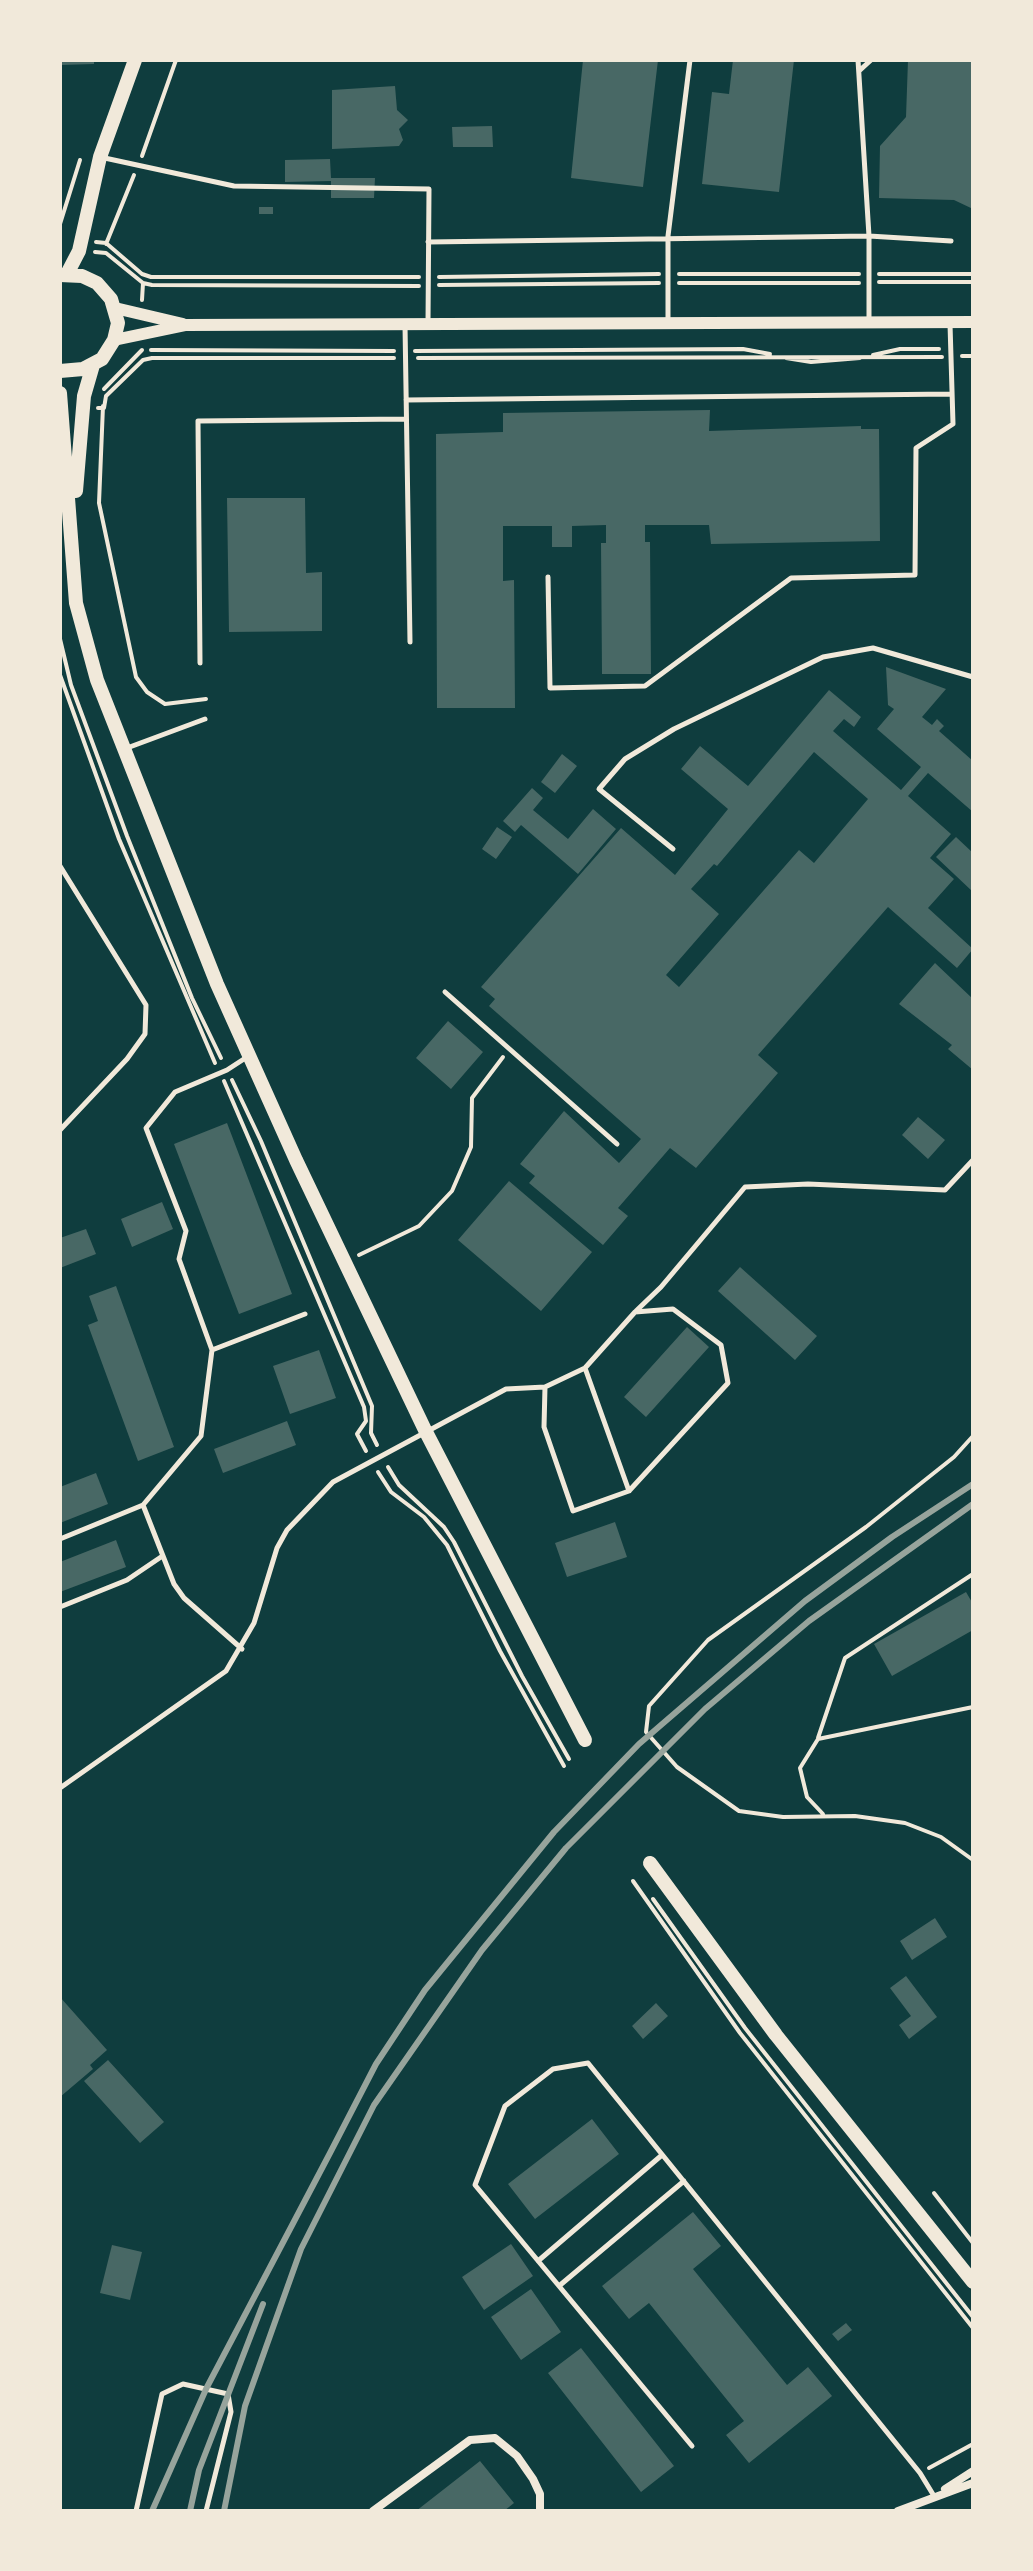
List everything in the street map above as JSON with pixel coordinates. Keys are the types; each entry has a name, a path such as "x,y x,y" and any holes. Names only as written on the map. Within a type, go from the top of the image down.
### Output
{"main road":[{"path":"73,540 86,379 93,365 114,340 115,308 105,290 91,279 63,275 80,245 100,157 135,60"},
{"path":"80,245 91,279"},
{"path":"60,371 93,365"},
{"path":"60,393 76,603 85,642 124,749 248,1057 343,1263 425,1430 585,1740"},
{"path":"650,1863 776,2035 973,2282"}],"street":[{"path":"115,308 186,325"},
{"path":"114,340 186,325 973,322"},
{"path":"373,2511 470,2440 495,2438 517,2456 533,2479 540,2494 540,2511"},
{"path":"934,2496 973,2471"},
{"path":"898,2511 973,2483"}],"lane":[{"path":"668,322 668,236 690,60"},
{"path":"858,60 869,236 869,322"},
{"path":"858,71 871,60"},
{"path":"100,157 234,186 429,189 428,324"},
{"path":"428,242 668,236 869,236 951,241"},
{"path":"548,577 550,688 645,686 791,578 915,575 916,448 953,424 950,323"},
{"path":"405,324 410,642"},
{"path":"406,400 951,394"},
{"path":"200,663 198,421 406,419"},
{"path":"673,849 599,789 625,759 674,729 823,657 873,648 973,677"},
{"path":"124,749 205,719"},
{"path":"60,866 146,1005 145,1034 127,1059 60,1130"},
{"path":"445,992 617,1144"},
{"path":"60,1539 143,1505 201,1436 212,1350 179,1259 186,1231 146,1128 175,1092 227,1070 248,1057"},
{"path":"60,1788 226,1671 242,1649 254,1623 277,1548 287,1530 333,1482 506,1389 545,1387 585,1368 661,1287 745,1187 808,1184 945,1190 973,1160"},
{"path":"545,1387 544,1427 573,1511 629,1491 728,1383 721,1345 673,1309 635,1312"},
{"path":"212,1350 305,1314"},
{"path":"585,1368 629,1491"},
{"path":"143,1505 161,1557 184,1598 242,1649"},
{"path":"60,1607 127,1580 161,1557"},
{"path":"692,2446 475,2185 505,2106 553,2069 588,2063 920,2473 934,2496"},
{"path":"538,2261 662,2155"},
{"path":"559,2286 684,2181"},
{"path":"136,2511 162,2394 183,2384 228,2394 231,2412 206,2511"}],"path":[{"path":"80,245 106,243 142,274 151,277 973,274"},
{"path":"80,245 106,253 143,283 152,285 973,282"},
{"path":"206,699 165,704 147,692 136,677 99,503 106,396 143,360 405,355 778,356 811,362 840,362 900,349 973,349"},
{"path":"104,408 97,396 142,350 405,355"},
{"path":"867,357 973,356"},
{"path":"82,407 104,408"},
{"path":"60,639 71,685 192,998 261,1141 372,1406 371,1433 399,1485 444,1527 454,1542 522,1676 569,1759"},
{"path":"60,675 119,839 253,1143 364,1407 366,1421 357,1434 391,1492 431,1524 447,1545 500,1651 564,1766"},
{"path":"343,1263 419,1226 452,1191 471,1147 472,1098 509,1049"},
{"path":"973,1436 954,1457 866,1527 708,1640 649,1706 646,1732 660,1751 697,1784 739,1811 783,1817 823,1815 905,1823 941,1837 973,1860"},
{"path":"823,1815 807,1797 800,1768 818,1739 845,1658 973,1574"},
{"path":"818,1739 973,1707"},
{"path":"633,1881 740,2033 973,2328"},
{"path":"934,2193 973,2243"},
{"path":"920,2473 973,2444"}],"building":[{"path":"60,60 94,60 94,64 60,65"},
{"path":"583,60 658,60 643,187 571,178"},
{"path":"733,60 794,60 779,192 702,184 712,92 729,94"},
{"path":"908,60 973,60 973,209 954,200 879,198 880,146 906,117"},
{"path":"395,86 397,110 408,120 399,129 403,140 399,146 332,149 332,90"},
{"path":"492,126 493,147 453,147 452,127"},
{"path":"330,159 331,178 375,178 374,198 331,198 331,181 285,182 285,160"},
{"path":"259,207 273,207 273,214 259,214"},
{"path":"710,410 709,431 861,426 861,429 879,429 880,541 711,544 709,525 645,525 645,542 650,542 651,674 602,674 601,543 606,543 606,525 572,526 572,547 552,547 552,526 503,526 503,581 514,580 515,708 437,708 436,434 503,432 503,413"},
{"path":"227,498 305,498 306,573 322,572 322,631 229,632"},
{"path":"886,667 946,689 922,717 932,725 937,719 944,726 939,731 973,761 973,812 928,773 908,796 951,834 930,858 954,879 928,908 973,949 957,968 888,907 758,1055 778,1073 696,1168 670,1148 618,1208 628,1216 603,1245 529,1183 535,1176 520,1164 564,1111 619,1163 641,1139 489,1006 495,999 481,987 621,828 675,875 728,809 681,769 700,746 748,786 829,690 861,717 854,727 844,719 833,731 901,790 921,767 877,729 894,709 888,705","holes":["814,752 868,799 814,863 799,850 679,987 666,975 719,914 691,889 714,864 717,866"]},
{"path":"562,754 577,766 555,793 541,782"},
{"path":"532,788 543,798 533,810 568,839 593,809 616,829 578,874 521,825 515,832 503,821"},
{"path":"497,827 512,837 496,859 482,849"},
{"path":"956,837 973,853 973,892 936,857"},
{"path":"935,963 973,999 973,1070 948,1049 952,1045 899,1004"},
{"path":"448,1021 483,1052 451,1089 416,1058"},
{"path":"918,1117 945,1140 928,1159 902,1135"},
{"path":"227,1123 292,1294 239,1314 174,1144"},
{"path":"509,1181 592,1252 541,1311 458,1240"},
{"path":"162,1202 173,1229 132,1247 121,1219"},
{"path":"86,1229 96,1254 60,1268 60,1238"},
{"path":"740,1267 817,1336 795,1360 718,1291"},
{"path":"116,1286 174,1447 138,1461 88,1325 98,1321 89,1296"},
{"path":"687,1327 709,1347 646,1417 624,1397"},
{"path":"319,1350 336,1398 290,1414 273,1366"},
{"path":"287,1421 296,1445 223,1473 214,1449"},
{"path":"96,1473 108,1504 60,1523 60,1487"},
{"path":"615,1522 627,1557 567,1577 555,1543"},
{"path":"116,1540 126,1567 60,1592 60,1562"},
{"path":"966,1592 973,1604 973,1630 892,1676 874,1644"},
{"path":"935,1918 947,1937 912,1960 900,1941"},
{"path":"906,1976 937,2017 909,2039 899,2025 911,2016 890,1988"},
{"path":"60,1997 107,2050 90,2065 93,2069 60,2097"},
{"path":"656,2003 668,2016 643,2039 632,2026"},
{"path":"108,2060 164,2122 140,2143 84,2081"},
{"path":"592,2119 619,2154 535,2219 508,2184"},
{"path":"693,2212 721,2246 693,2269 787,2385 808,2367 832,2396 749,2463 726,2435 744,2421 649,2303 629,2319 602,2286"},
{"path":"511,2244 533,2276 484,2310 462,2277"},
{"path":"112,2245 142,2252 130,2300 100,2293"},
{"path":"531,2289 561,2332 521,2360 491,2317"},
{"path":"846,2323 852,2330 838,2341 832,2334"},
{"path":"581,2348 674,2466 641,2492 548,2373"},
{"path":"480,2461 514,2503 504,2511 416,2511"}],"railway":[{"path":"152,2511 207,2387 376,2064 425,1990 554,1832 639,1744 805,1601 892,1537 973,1484"},
{"path":"224,2511 245,2406 301,2249 374,2105 482,1950 566,1848 705,1709 809,1621 973,1504"},
{"path":"190,2511 199,2470 263,2304"}]}
